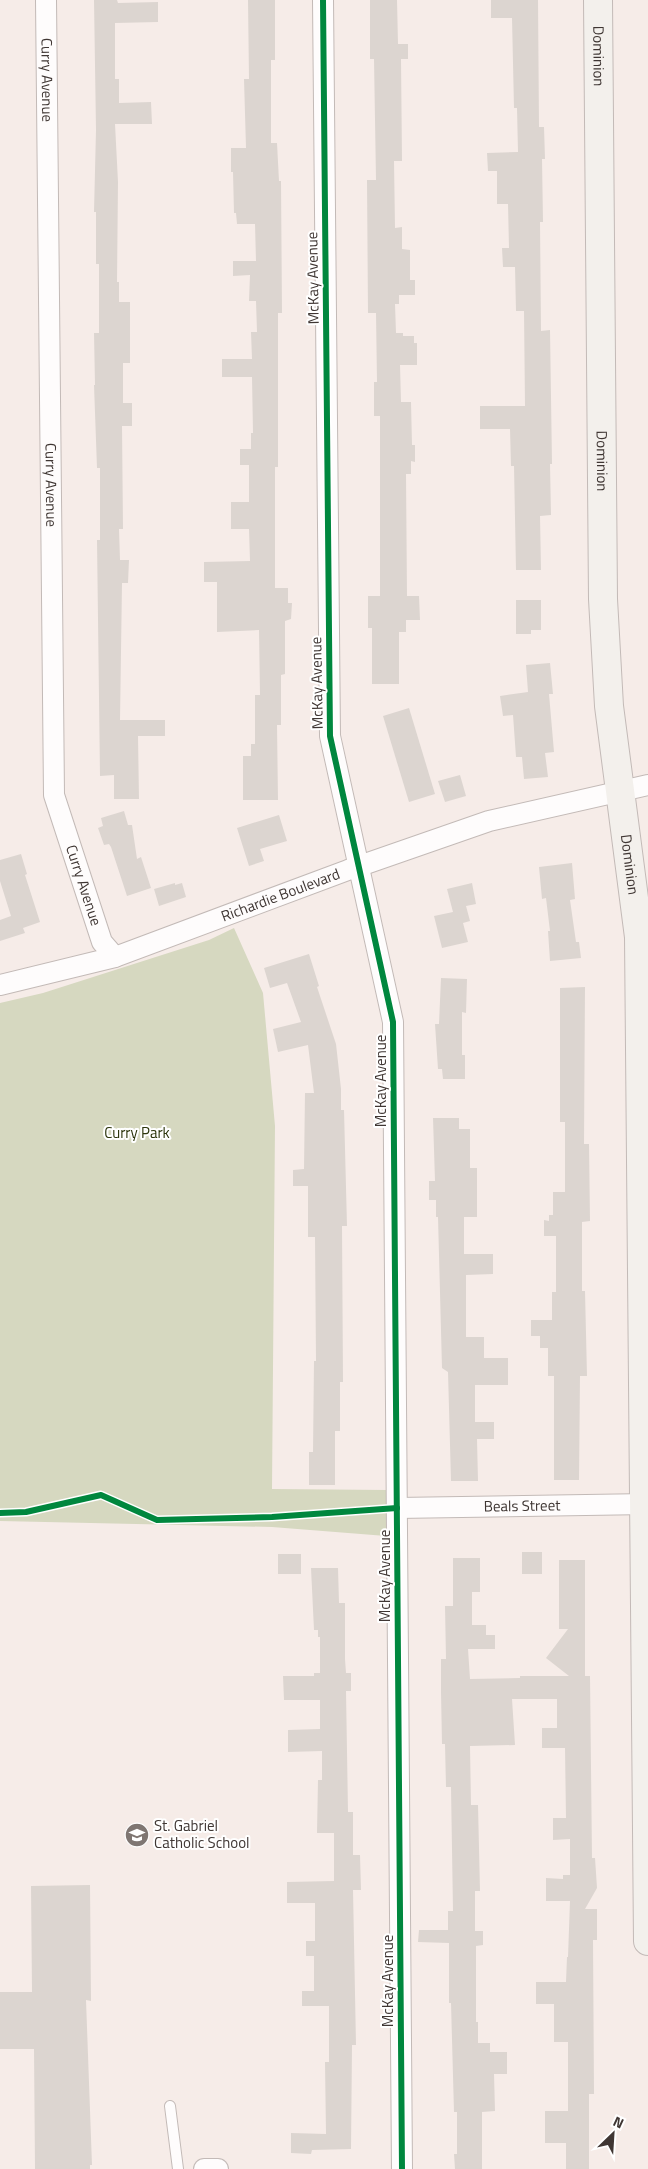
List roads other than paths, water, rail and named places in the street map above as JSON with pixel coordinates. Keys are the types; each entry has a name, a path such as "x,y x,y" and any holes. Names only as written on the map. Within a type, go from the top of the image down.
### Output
{"street":[{"name":"Curry Avenue","path":"46,0 54,796 102,942 116,956"},
{"name":"McKay Avenue","path":"323,0 330,736 393,1022 402,2169"},
{"name":"Dominion","path":"598,0 603,599 609,706 639,937 646,1504 648,1941"},
{"name":"Richardie Boulevard","path":"0,985 116,956 489,821 648,785"},
{"name":"Beals Street","path":"397,1508 646,1504"}],"lane":[{"path":"170,2106 178,2169"}],"place":[{"name":"St. Gabriel Catholic School","path":"137,1835"}],"park label":[{"name":"Curry Park","path":"137,1133"}]}
